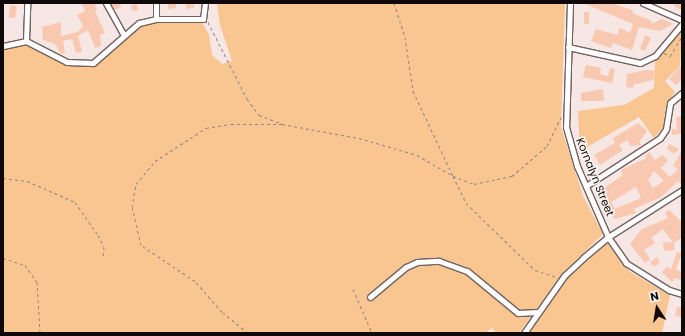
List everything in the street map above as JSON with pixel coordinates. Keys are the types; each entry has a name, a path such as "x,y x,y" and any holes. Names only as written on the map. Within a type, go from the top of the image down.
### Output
{"street":[{"path":"26,41 27,3"},
{"path":"106,3 124,35"},
{"path":"156,3 156,19"},
{"path":"3,46 26,41 67,62 85,65 99,60 124,35 139,23 156,19 205,17 205,3"},
{"name":"Kornalyn Street","path":"570,3 566,113 569,141 586,186 608,237 633,270 682,294"},
{"path":"643,3 682,20"},
{"path":"568,47 636,63 652,58 682,24"},
{"path":"586,186 660,138 666,129 670,103 682,93"},
{"path":"524,333 564,276 608,237 682,190"},
{"path":"370,297 406,267 417,262 439,261 467,271 518,313 538,312"}],"path":[{"path":"394,3 405,37 413,91 466,203 535,270 544,275 564,276"},
{"path":"205,17 247,99 259,115 282,124"},
{"path":"660,50 670,56 682,38"},
{"path":"248,333 222,312 195,281 142,245 132,207 136,184 154,161 206,128 231,124 282,124 359,138 417,155 453,176 474,184 512,176 547,146 555,126 566,113"},
{"path":"3,178 27,181 74,202 98,235 104,247 103,257"},
{"path":"3,258 25,265 37,282 40,333"},
{"path":"353,289 372,333"}],"shaded area":[{"path":"217,3 565,3 561,127 583,196 603,234 562,274 519,333 496,333 492,328 485,333 3,333 3,46 26,41 67,62 85,65 93,63 144,22 201,20 209,35 212,55 222,64 232,61 220,25"},
{"path":"682,31 680,66 665,81 675,92 666,105 663,128 654,138 639,117 580,151 578,111 624,105 654,88 655,60"},
{"path":"607,243 630,272 670,295 662,333 528,333 567,279"}],"building":[{"path":"81,3 94,3 97,9 95,11 105,33 100,35 101,46 95,48 88,30 78,36 82,52 76,53 72,39 63,41 65,53 61,54 55,44 43,40 42,27 61,22 61,36 78,32 83,26 77,15 85,11"},
{"path":"120,3 121,7 115,10 111,4"},
{"path":"168,3 176,3 176,8 168,9"},
{"path":"186,3 194,3 194,8 186,9"},
{"path":"583,3 611,3 633,10 632,13 652,21 651,24 662,19 673,24 660,31 639,27 632,50 613,43 611,48 591,41 596,29 617,35 620,28 630,33 633,24"},
{"path":"676,3 682,3 682,10 674,6"},
{"path":"137,4 138,10 133,11 131,5"},
{"path":"10,5 17,6 15,18 9,17"},
{"path":"584,12 589,12 589,24 584,24"},
{"path":"645,35 651,38 645,51 640,49"},
{"path":"586,65 601,68 600,74 608,76 610,68 615,69 612,83 583,77"},
{"path":"682,65 682,79 676,85 669,79"},
{"path":"646,70 655,71 653,80 633,85 633,88 626,87 627,74"},
{"path":"603,89 604,101 581,101 581,93"},
{"path":"682,116 682,133 672,135 672,129 677,130 676,117"},
{"path":"638,123 647,131 639,142 641,145 631,146 627,140 619,145 623,150 600,165 594,155 615,143 613,138"},
{"path":"669,144 679,149 674,154 667,149"},
{"path":"682,150 682,185 678,181 661,197 634,209 636,213 614,219 599,192 623,175 621,170 647,158 645,156 649,152 655,160 662,155 668,160 661,168 670,177 678,169 673,166","holes":["654,171 664,181 653,188 648,180","636,187 641,198 615,209 611,202"]},
{"path":"669,210 682,222 682,237 674,243 675,250 664,251 663,243 673,242 663,229 651,238 655,243 644,250 650,259 645,263 630,244 642,229 668,218 665,213"},
{"path":"677,252 682,253 676,269 682,273 682,280 675,278 672,282 662,272 667,267 671,269"},
{"path":"657,257 660,262 654,267 650,262"},
{"path":"677,307 682,307 682,317 675,316"}]}
